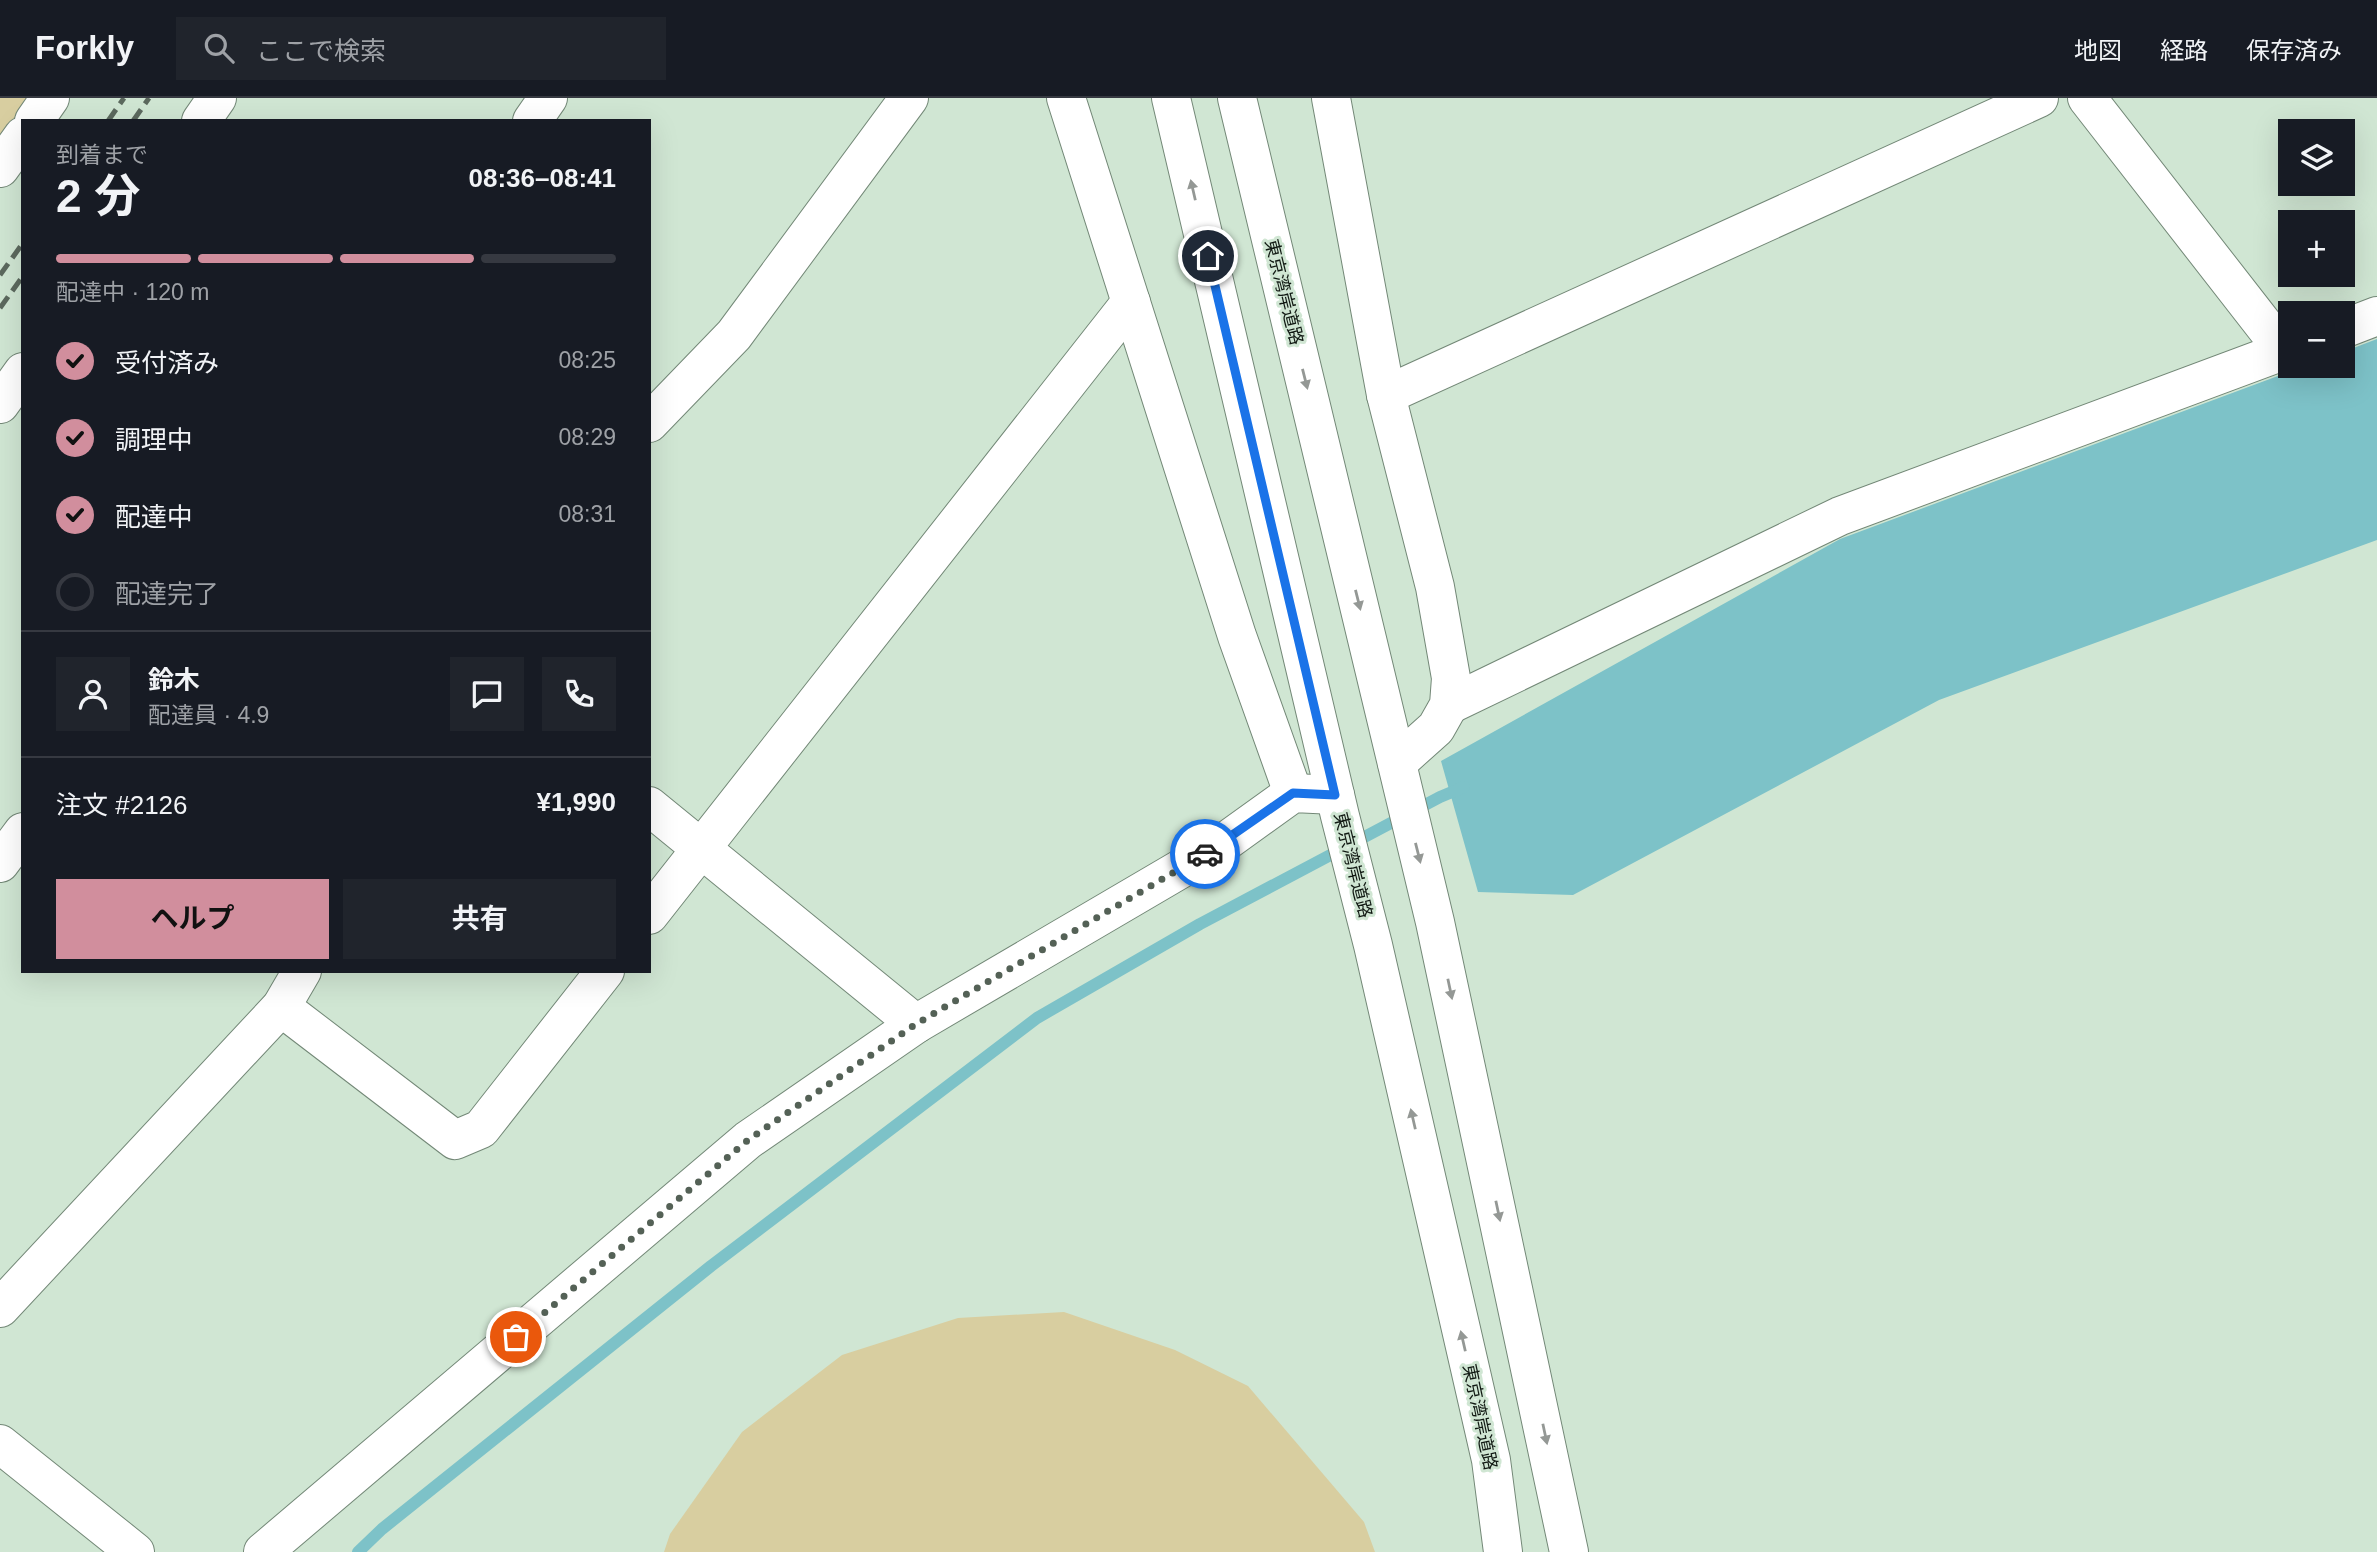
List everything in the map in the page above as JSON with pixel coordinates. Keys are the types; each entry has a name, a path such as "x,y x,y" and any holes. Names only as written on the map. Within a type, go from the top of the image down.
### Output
{"main road":[{"path":"35,119 50,98"},
{"path":"202,119 217,98"},
{"path":"533,119 548,98"},
{"path":"651,421 734,335 909,98"},
{"path":"1066,98 1237,636 1293,793"},
{"name":"東京湾岸道路","path":"1171,98 1373,945 1491,1460 1503,1552"},
{"name":"東京湾岸道路","path":"1237,98 1435,922 1569,1552"},
{"path":"1386,395 2039,98"},
{"path":"2087,98 2278,337"},
{"path":"1340,102 1386,395 1435,587 1451,678 1449,705 1436,728 1399,775"},
{"path":"0,168 21,139"},
{"path":"651,912 1131,302"},
{"path":"2355,324 2377,316"},
{"path":"1449,705 1840,516 2278,353"},
{"path":"0,404 21,375"},
{"path":"1293,793 1338,805"},
{"path":"263,1552 748,1140 916,1024 1218,847 1293,793"},
{"path":"651,808 916,1024"},
{"path":"0,863 21,835"},
{"path":"0,1308 281,1006 301,973"},
{"path":"281,1006 455,1140 481,1129 603,973"},
{"path":"0,1444 135,1552"}],"shaded area":[{"path":"0,98 50,98 35,119 21,119 21,139 0,168"},
{"path":"1064,1312 1175,1350 1248,1386 1364,1522 1375,1552 664,1552 670,1534 742,1432 842,1355 958,1318"}],"water":[{"path":"2377,339 2377,540 1939,700 1573,895 1478,892 1441,761 1840,539 2278,376 2355,378 2355,347"}],"waterway":[{"path":"358,1552 382,1529 711,1266 1037,1018 1200,924 1440,797 1464,787"}],"railway":[{"path":"109,119 124,98"},
{"path":"134,119 149,98"},
{"path":"0,275 21,246"},
{"path":"0,308 21,279"}],"way so far":[{"path":"516,1337 748,1140 916,1024 1205,854"}],"route":[{"path":"1205,854 1293,793 1335,795 1208,256"}]}
